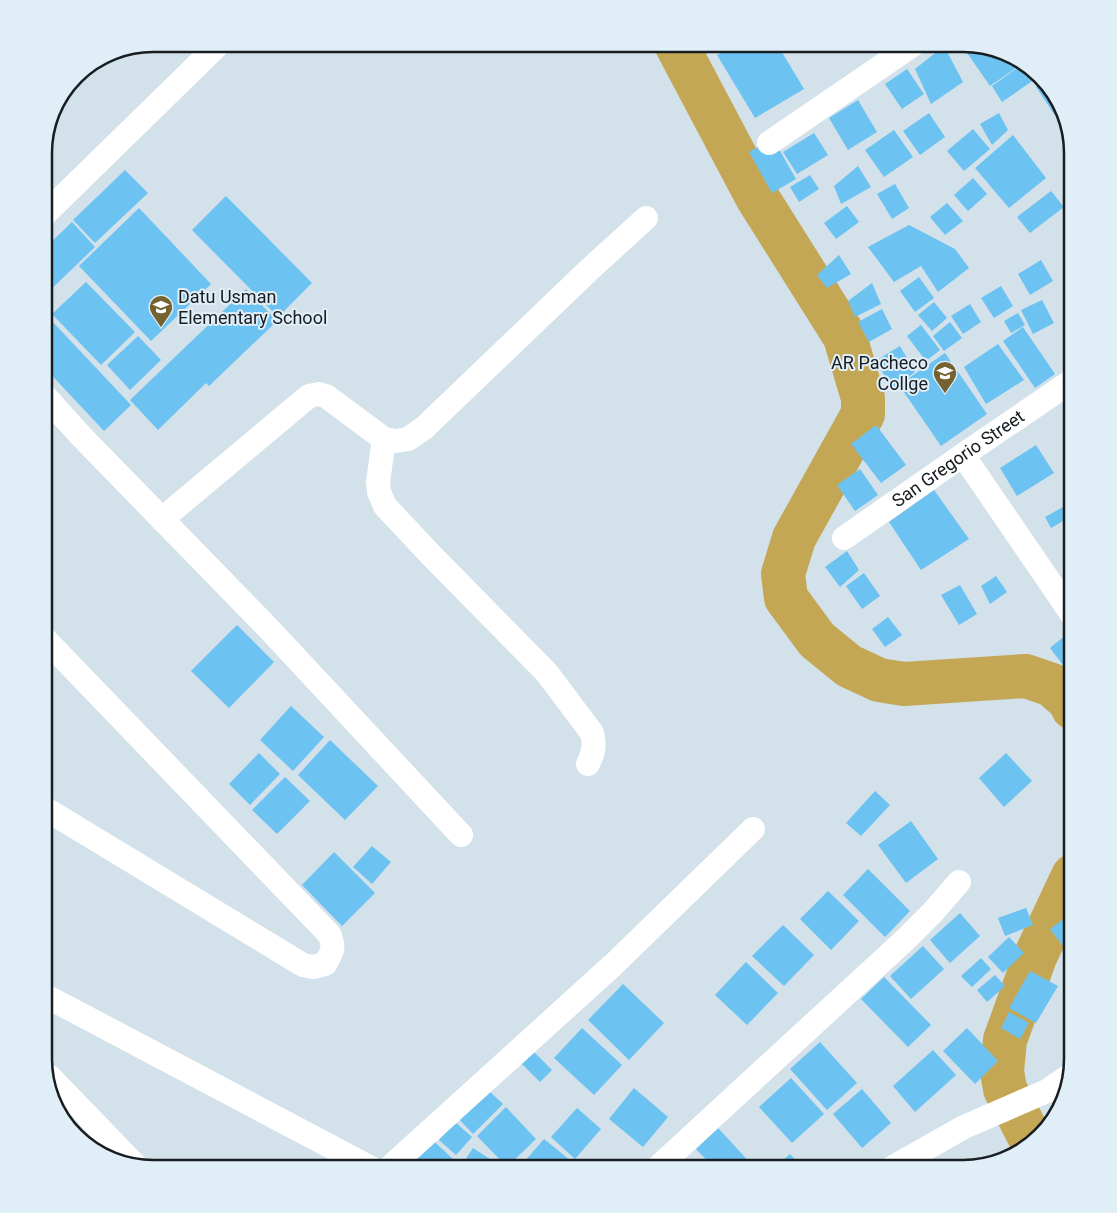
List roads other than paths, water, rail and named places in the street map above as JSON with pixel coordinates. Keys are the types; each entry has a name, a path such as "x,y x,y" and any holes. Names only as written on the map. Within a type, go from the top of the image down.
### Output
{"street":[{"path":"53,207 211,52"},
{"path":"769,142 901,53"},
{"path":"162,519 309,396 319,394 326,396 384,439 396,441 408,439 424,428 588,270 646,218"},
{"name":"San Gregorio Street","path":"844,538 1064,386"},
{"path":"53,405 269,629 461,835"},
{"path":"384,439 378,482 379,492 386,506 430,554 547,673 592,733 594,742 593,752 588,764"},
{"path":"963,455 1064,603"},
{"path":"52,647 329,934 333,943 333,950 325,964 312,967 303,965 52,817"},
{"path":"398,1160 613,965 753,829"},
{"path":"666,1160 906,939 959,882"},
{"path":"52,999 356,1160"},
{"path":"55,1081 127,1157"},
{"path":"906,1160 964,1127 1047,1091 1062,1081"}],"waterway":[{"path":"681,53 757,197 845,337 863,398 863,414 794,538 783,574 786,598 817,640 849,666 879,680 904,684 1026,676 1052,685 1064,696"},
{"path":"1029,1136 1005,1089 1002,1071 1005,1040 1035,957 1064,895"}],"place":[{"name":"Datu Usman Elementary School","path":"161,328"},
{"name":"AR Pacheco Collge","path":"945,394"}]}
